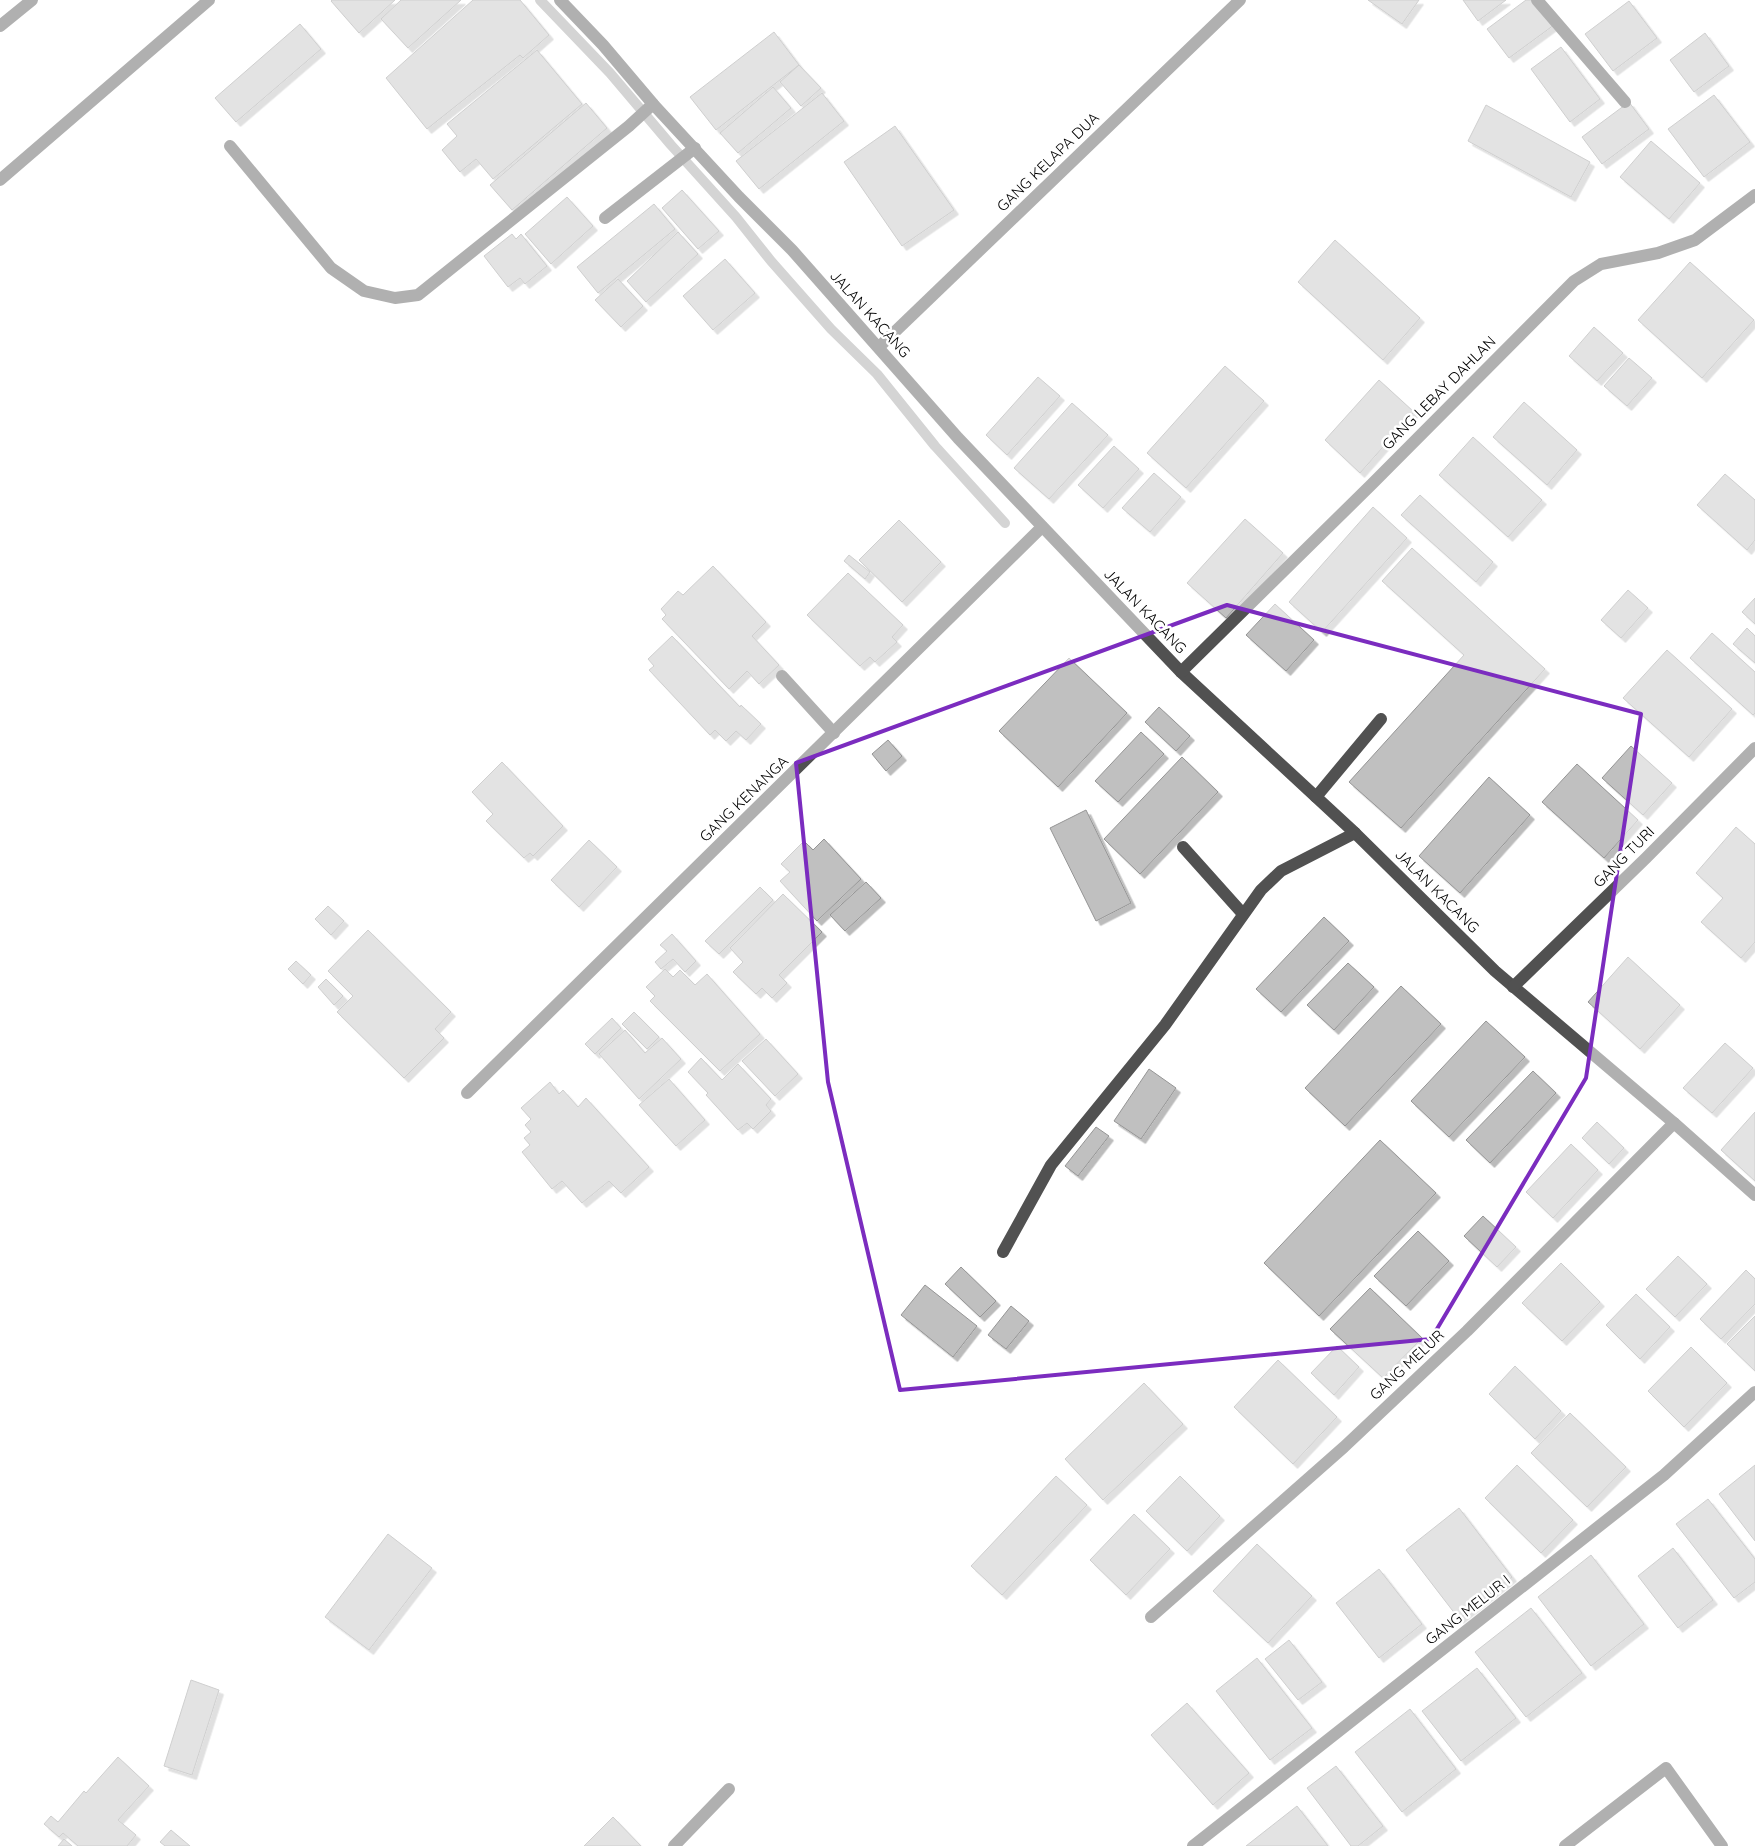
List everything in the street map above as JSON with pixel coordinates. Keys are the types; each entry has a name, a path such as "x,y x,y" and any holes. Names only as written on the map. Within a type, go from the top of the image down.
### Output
{"street":[{"path":"0,26 32,0"},
{"path":"0,180 209,0"},
{"name":"GANG KELAPA DUA","path":"879,347 1240,0"},
{"path":"1537,0 1625,102"},
{"name":"JALAN KACANG","path":"562,1 603,45 649,108 792,250 958,438 1181,672 1354,833 1495,971 1674,1123 1755,1195"},
{"path":"230,146 331,268 364,291 395,298 418,295 649,108"},
{"path":"605,218 691,151"},
{"name":"GANG LEBAY DAHLAN","path":"1181,672 1574,281 1601,264 1658,253 1695,240 1755,195"},
{"name":"GANG KENANGA","path":"467,1094 1042,526"},
{"path":"782,676 834,733"},
{"path":"1316,797 1381,719"},
{"name":"GANG TURI","path":"1513,987 1646,858 1755,748"},
{"path":"1004,1252 1051,1165 1165,1025 1261,890 1282,871 1354,833"},
{"path":"1183,846 1243,914"},
{"name":"GANG MELUR","path":"1150,1617 1344,1447 1467,1331 1674,1123"},
{"name":"GANG MELUR I","path":"1193,1846 1664,1475 1755,1392"},
{"path":"1565,1846 1666,1768 1722,1846"},
{"path":"674,1846 730,1789"}],"highlighted area":[{"path":"1227,605 1641,714 1586,1078 1431,1339 900,1390 828,1082 796,763"}],"building":[{"path":"332,0 395,0 359,33"},
{"path":"401,0 461,0 408,48 381,19"},
{"path":"473,0 520,0 549,35 523,58 520,55 427,129 386,78"},
{"path":"1368,0 1419,0 1402,24"},
{"path":"1463,0 1506,0 1478,21"},
{"path":"1526,0 1535,0 1554,25 1509,58 1487,29"},
{"path":"1629,1 1657,38 1613,71 1585,34"},
{"path":"300,24 321,49 236,122 215,98"},
{"path":"774,32 799,65 716,130 690,97"},
{"path":"1705,33 1729,66 1694,92 1670,60"},
{"path":"1561,47 1600,99 1570,122 1531,69"},
{"path":"537,50 582,104 493,179 476,159 460,172 442,150 457,136 447,124"},
{"path":"799,65 821,88 801,106 780,82"},
{"path":"773,87 791,108 738,153 720,133"},
{"path":"822,93 844,121 759,189 736,161"},
{"path":"1714,95 1750,142 1704,177 1668,129"},
{"path":"1629,102 1649,129 1602,164 1582,137"},
{"path":"586,103 607,128 512,210 490,185"},
{"path":"1486,105 1590,162 1571,197 1468,141"},
{"path":"895,126 954,210 902,246 844,162"},
{"path":"1651,141 1700,183 1669,219 1620,177"},
{"path":"682,190 719,231 698,249 662,208"},
{"path":"567,197 593,226 551,264 525,234"},
{"path":"654,204 675,229 598,293 577,267"},
{"path":"678,232 698,254 646,302 627,281"},
{"path":"512,234 516,239 521,234 547,266 525,284 520,278 508,287 484,256"},
{"path":"1335,240 1420,318 1383,360 1298,282"},
{"path":"725,259 755,293 713,330 683,296"},
{"path":"1690,262 1754,320 1702,378 1638,320"},
{"path":"618,279 643,306 621,327 595,300"},
{"path":"1594,327 1623,353 1597,381 1569,356"},
{"path":"1629,358 1652,378 1627,406 1604,386"},
{"path":"1225,366 1264,401 1186,488 1147,453"},
{"path":"1038,377 1060,396 1007,455 986,435"},
{"path":"1379,380 1414,412 1360,473 1325,440"},
{"path":"1524,402 1577,450 1547,485 1493,437"},
{"path":"1072,403 1108,435 1049,499 1014,468"},
{"path":"1473,437 1542,500 1508,537 1439,475"},
{"path":"1114,446 1139,469 1103,508 1078,485"},
{"path":"1154,473 1181,497 1150,532 1122,508"},
{"path":"1725,474 1755,500 1755,540 1747,550 1697,505"},
{"path":"1420,495 1493,562 1476,582 1401,515"},
{"path":"1373,507 1407,538 1322,632 1289,602"},
{"path":"1245,519 1283,553 1226,618 1187,583"},
{"path":"899,520 941,562 902,602 859,560"},
{"path":"1412,548 1545,669 1401,828 1349,782 1464,655 1382,581"},
{"path":"849,555 870,572 865,579 844,561"},
{"path":"713,566 766,622 752,636 779,665 759,684 747,671 729,689 662,619 666,615 661,609 678,591 683,595"},
{"path":"848,573 903,625 892,637 897,642 875,662 870,657 860,666 807,615"},
{"path":"1628,590 1648,608 1621,638 1601,620"},
{"path":"1755,598 1755,624 1742,612"},
{"path":"1275,604 1314,640 1286,671 1246,635"},
{"path":"1747,628 1755,636 1755,663 1733,644"},
{"path":"1712,633 1755,672 1755,713 1753,715 1690,658"},
{"path":"672,636 740,707 741,705 761,724 746,740 736,731 726,741 715,730 710,735 649,670 654,666 648,659"},
{"path":"1667,650 1732,709 1689,757 1623,698"},
{"path":"1069,658 1127,713 1058,787 999,731"},
{"path":"1159,707 1190,736 1176,751 1145,722"},
{"path":"1141,732 1164,754 1118,802 1095,781"},
{"path":"888,740 902,756 886,771 872,754"},
{"path":"1631,746 1672,783 1643,815 1602,778"},
{"path":"1182,757 1218,792 1140,874 1104,839"},
{"path":"502,762 563,826 533,856 530,853 524,858 486,821 493,814 472,792"},
{"path":"1577,764 1638,820 1604,858 1542,802"},
{"path":"1489,777 1530,815 1460,893 1419,856"},
{"path":"1086,810 1131,903 1096,921 1050,828"},
{"path":"1736,827 1755,844 1755,942 1741,958 1701,922 1723,898 1696,873"},
{"path":"824,839 861,879 817,921 780,881 790,872 781,864 804,841 813,850"},
{"path":"589,840 617,867 579,907 551,880"},
{"path":"866,882 881,898 845,931 830,915"},
{"path":"760,887 773,900 719,954 705,941"},
{"path":"783,894 822,932 779,975 787,983 772,998 762,988 756,994 733,972 743,962 730,948"},
{"path":"328,906 344,921 331,935 315,919"},
{"path":"1324,917 1349,941 1281,1012 1256,989"},
{"path":"368,930 451,1012 435,1029 444,1038 404,1078 337,1012 353,996 328,971"},
{"path":"672,934 696,961 685,972 673,959 661,969 655,962 667,951 660,945"},
{"path":"1628,957 1680,1005 1640,1049 1588,1002"},
{"path":"296,961 311,975 303,984 288,969"},
{"path":"1348,963 1374,987 1334,1030 1307,1005"},
{"path":"665,969 673,977 680,970 695,985 707,974 760,1034 720,1071 650,1001 655,996 646,987"},
{"path":"326,979 343,996 334,1005 318,987"},
{"path":"1401,986 1441,1024 1345,1126 1305,1088"},
{"path":"634,1012 659,1037 647,1049 622,1024"},
{"path":"612,1018 621,1028 595,1054 585,1044"},
{"path":"1486,1021 1525,1057 1449,1137 1411,1101"},
{"path":"625,1030 645,1053 662,1038 681,1059 639,1099 599,1054"},
{"path":"766,1039 798,1074 775,1096 742,1061"},
{"path":"1725,1043 1753,1068 1712,1113 1683,1088"},
{"path":"701,1058 722,1080 738,1064 771,1099 766,1105 771,1111 753,1129 747,1123 738,1130 688,1072"},
{"path":"1149,1069 1176,1088 1141,1139 1114,1121"},
{"path":"1533,1071 1556,1093 1490,1163 1466,1140"},
{"path":"669,1079 705,1120 676,1146 639,1105"},
{"path":"550,1082 559,1094 563,1090 578,1107 586,1098 649,1167 621,1193 609,1181 582,1203 562,1181 552,1189 522,1152 530,1145 524,1138 531,1132 525,1125 531,1119 521,1108"},
{"path":"1755,1112 1755,1181 1721,1150"},
{"path":"1597,1122 1624,1148 1609,1164 1582,1138"},
{"path":"1096,1127 1109,1136 1078,1176 1065,1166"},
{"path":"1380,1140 1436,1193 1319,1316 1264,1263"},
{"path":"1571,1144 1598,1170 1553,1218 1526,1192"},
{"path":"1483,1216 1516,1247 1497,1267 1464,1236"},
{"path":"1418,1231 1449,1261 1406,1306 1374,1276"},
{"path":"1678,1256 1707,1284 1675,1317 1646,1289"},
{"path":"1561,1263 1600,1302 1562,1341 1522,1303"},
{"path":"961,1267 996,1301 980,1317 945,1284"},
{"path":"1746,1270 1755,1279 1755,1304 1721,1339 1700,1319"},
{"path":"925,1285 977,1326 953,1357 901,1315"},
{"path":"1370,1288 1422,1338 1383,1378 1330,1329"},
{"path":"1636,1294 1670,1327 1640,1359 1606,1325"},
{"path":"1011,1306 1029,1321 1006,1349 988,1335"},
{"path":"1755,1316 1755,1371 1727,1344"},
{"path":"1337,1346 1359,1367 1334,1395 1311,1373"},
{"path":"1691,1347 1727,1383 1684,1427 1648,1391"},
{"path":"1278,1360 1337,1417 1293,1464 1234,1407"},
{"path":"1515,1366 1561,1411 1535,1439 1489,1394"},
{"path":"1144,1383 1183,1424 1103,1500 1065,1459"},
{"path":"1570,1413 1626,1467 1587,1507 1531,1453"},
{"path":"1517,1465 1573,1520 1541,1553 1485,1498"},
{"path":"1755,1465 1755,1541 1719,1494"},
{"path":"1056,1476 1087,1505 1002,1595 971,1566"},
{"path":"1180,1476 1220,1516 1187,1551 1146,1511"},
{"path":"1708,1499 1755,1559 1755,1582 1734,1598 1676,1524"},
{"path":"1459,1508 1512,1577 1459,1619 1406,1550"},
{"path":"1134,1514 1170,1549 1126,1595 1090,1560"},
{"path":"388,1534 432,1568 369,1650 325,1617"},
{"path":"1257,1544 1312,1596 1268,1643 1213,1591"},
{"path":"1673,1548 1713,1600 1678,1628 1638,1576"},
{"path":"1591,1555 1644,1624 1591,1666 1538,1597"},
{"path":"1379,1569 1422,1624 1379,1658 1336,1603"},
{"path":"1531,1608 1582,1673 1526,1717 1475,1652"},
{"path":"1289,1640 1322,1682 1298,1700 1265,1659"},
{"path":"1257,1658 1312,1728 1270,1760 1216,1691"},
{"path":"1477,1668 1516,1718 1461,1761 1422,1711"},
{"path":"191,1680 219,1690 192,1775 164,1766"},
{"path":"1187,1703 1249,1773 1213,1805 1151,1735"},
{"path":"1410,1709 1456,1769 1402,1812 1355,1752"},
{"path":"118,1757 149,1786 118,1820 136,1835 127,1846 78,1846 63,1833 59,1837 44,1824 51,1816 58,1822 84,1791 86,1793"},
{"path":"1336,1766 1383,1826 1358,1846 1351,1846 1307,1788"},
{"path":"1297,1806 1328,1846 1246,1846"},
{"path":"613,1817 641,1846 584,1846"},
{"path":"171,1830 190,1846 165,1846 160,1842"},
{"path":"64,1839 72,1846 58,1846"}],"waterway":[{"path":"540,0 610,73 671,145 736,217 771,261 831,329 877,374 935,446 1005,523"}]}
